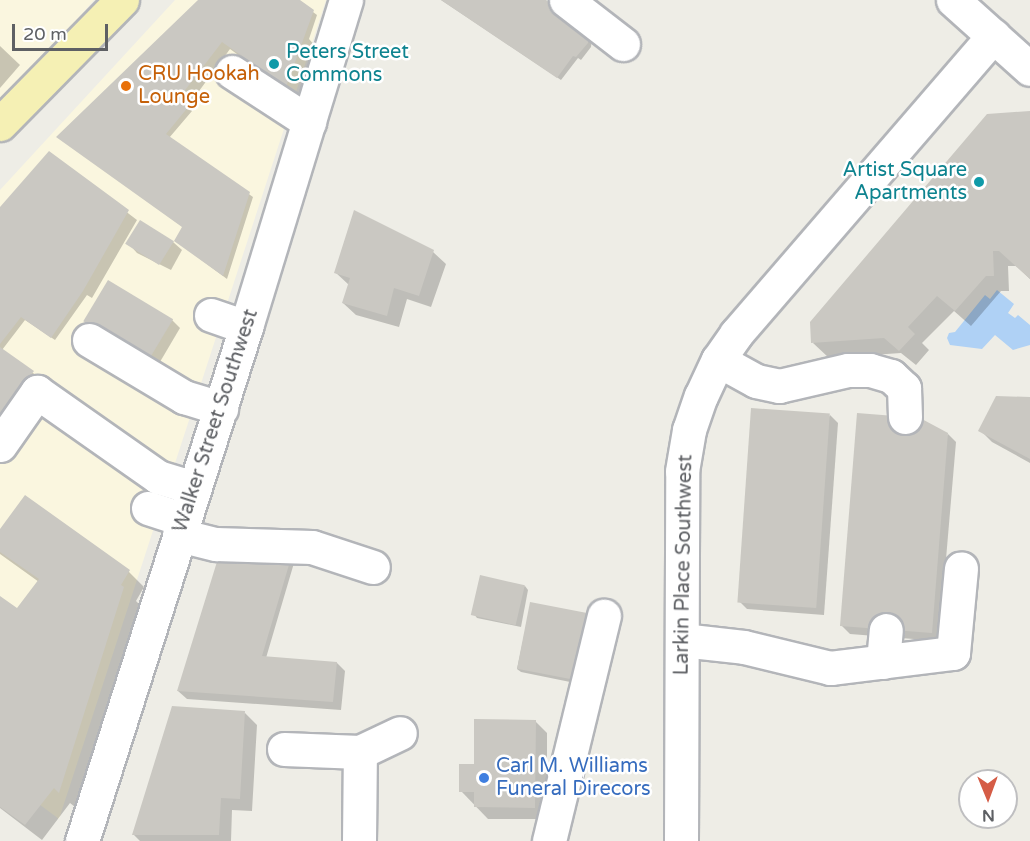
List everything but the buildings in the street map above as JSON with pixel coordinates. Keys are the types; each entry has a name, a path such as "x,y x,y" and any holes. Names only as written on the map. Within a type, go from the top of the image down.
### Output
{"main road":[{"path":"0,124 117,2"}],"street":[{"name":"Walker Street Southwest","path":"82,841 221,408 346,0"},
{"path":"566,0 622,44"},
{"path":"953,0 1030,69"},
{"name":"Larkin Place Southwest","path":"681,841 682,471 689,430 701,396 717,360 736,334 993,36"},
{"path":"232,72 309,122"},
{"path":"211,315 246,327"},
{"path":"89,340 184,397 221,408"},
{"path":"717,360 756,381 779,386 848,370 870,370 891,376 904,388 905,417"},
{"path":"0,444 37,392 158,477 194,488"},
{"path":"148,508 216,544 312,547 373,567"},
{"path":"682,640 744,647 830,668 884,646 953,653 961,568"},
{"path":"549,841 604,616"},
{"path":"284,749 360,752 400,733"},
{"path":"359,841 360,752"}],"shaded area":[{"path":"0,0 94,0 0,108"},
{"path":"175,0 326,0 59,819 0,775 0,190"}],"water":[{"path":"997,290 1014,304 1008,313 1015,318 1018,315 1030,325 1030,345 1013,350 995,335 982,349 950,345 947,338 949,333 955,332 985,295 990,299"}],"place":[{"name":"Peters Street Commons","path":"274,64"},
{"name":"CRU Hookah Lounge","path":"126,86"},
{"name":"Artist Square Apartments","path":"979,182"},
{"name":"Carl M. Williams Funeral Direcors","path":"484,778"}]}
